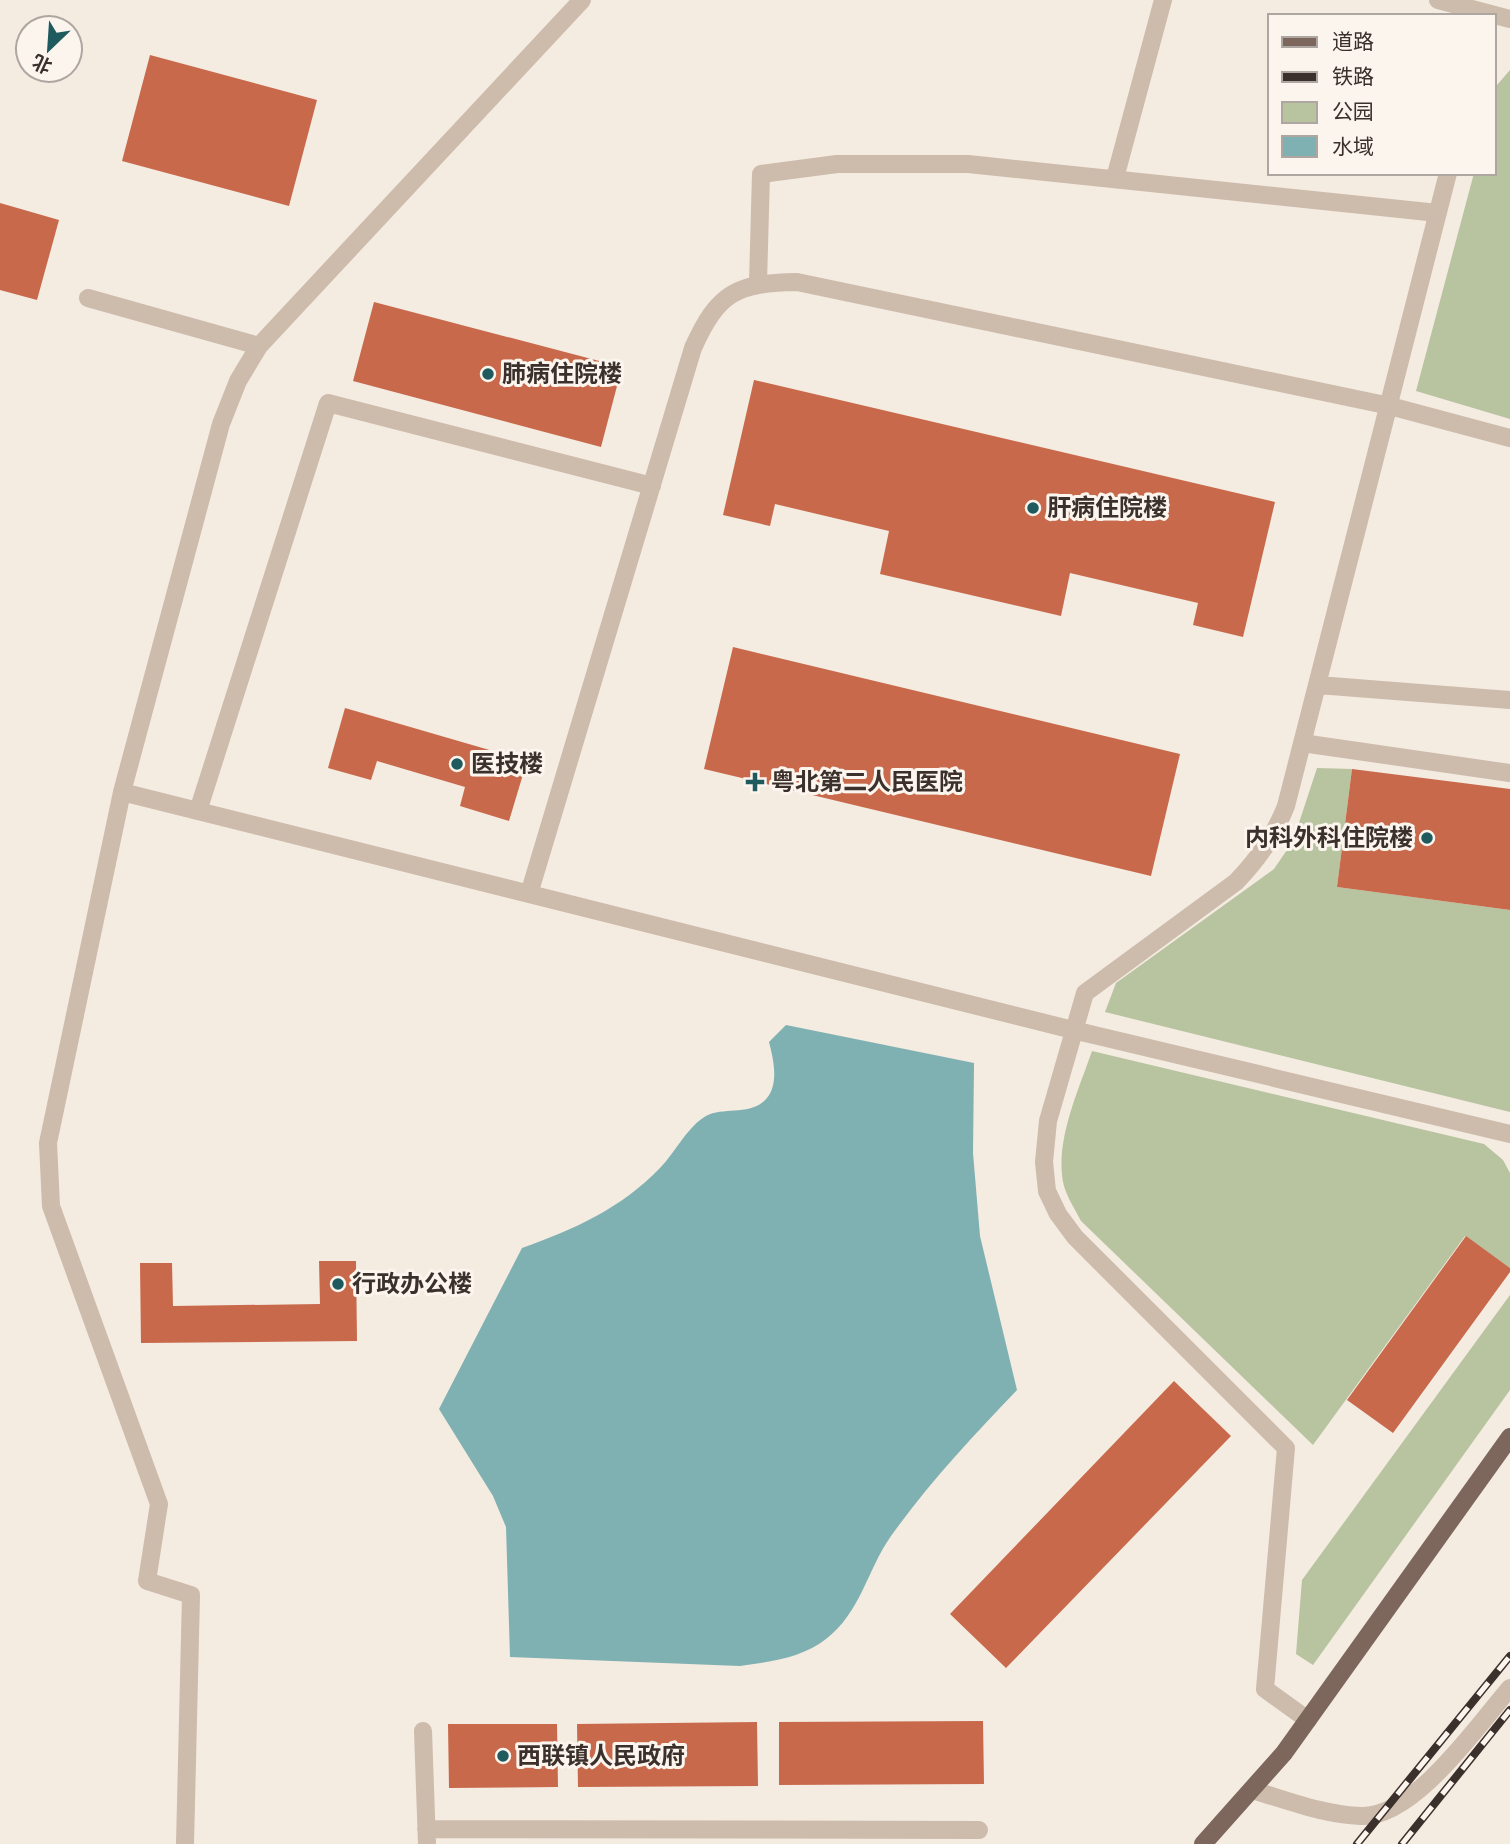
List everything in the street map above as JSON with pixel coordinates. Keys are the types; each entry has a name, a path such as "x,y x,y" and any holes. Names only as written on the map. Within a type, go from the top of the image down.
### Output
{"main road":[{"path":"1203,1844 1252,1790 1308,1720 1510,1437"}],"street":[{"path":"185,1844 191,1595 147,1581 159,1504 51,1206 48,1143 122,792 221,424 238,381 259,346 582,0"},
{"path":"1115,178 1163,0"},
{"path":"1438,0 1486,14"},
{"path":"758,283 761,174 837,164 968,164 1438,213"},
{"path":"1308,1720 1265,1689 1286,1447 1075,1237 1058,1214 1047,1191 1044,1162 1048,1121 1085,993 1236,881 1258,859 1275,833 1286,806 1318,685 1448,175"},
{"path":"529,894 693,348 707,316 729,296 758,283 797,282 1390,406 1510,438"},
{"path":"89,298 259,346"},
{"path":"198,811 328,403 652,486"},
{"path":"1318,685 1510,700"},
{"path":"1302,743 1510,773"},
{"path":"122,792 1073,1030 1510,1134"},
{"path":"1252,1790 1328,1812 1362,1816 1388,1811 1420,1790 1510,1688"},
{"path":"423,1731 426,1836 979,1830"}],"green space":[{"path":"1510,70 1510,419 1416,391 1473,175 1496,175 1497,85"},
{"path":"1317,768 1352,769 1337,887 1510,910 1510,1112 1105,1012 1116,983 1274,869 1293,841"},
{"path":"1092,1051 1484,1144 1503,1160 1510,1173 1510,1268 1465,1236 1313,1445 1081,1221 1064,1187 1062,1159 1066,1128"},
{"path":"1510,1295 1510,1390 1313,1665 1296,1654 1302,1580"}],"water":[{"path":"786,1025 974,1063 973,1153 980,1236 1017,1390 951,1461 905,1516 883,1549 848,1616 826,1639 807,1651 740,1666 510,1657 506,1527 493,1496 439,1409 522,1248 578,1225 629,1195 660,1168 693,1127 706,1116 750,1108 763,1102 774,1082 769,1042"}],"building":[{"path":"150,55 317,100 289,206 122,161"},
{"path":"0,203 59,220 37,300 0,290"},
{"name":"肺病住院楼","path":"374,302 622,367 601,447 353,381"},
{"name":"肝病住院楼","path":"754,380 1275,502 1243,637 1193,625 1198,603 1070,573 1061,616 880,574 889,531 775,504 770,526 723,515"},
{"path":"733,647 1180,754 1151,876 704,769"},
{"name":"医技楼","path":"345,708 527,761 509,821 460,806 465,787 377,761 371,780 328,768"},
{"name":"内科外科住院楼","path":"1352,769 1510,789 1510,910 1337,887"},
{"path":"1466,1236 1510,1268 1510,1272 1393,1433 1347,1400"},
{"name":"行政办公楼","path":"319,1261 356,1261 357,1341 141,1343 140,1263 172,1263 173,1306 320,1304"},
{"path":"1174,1381 1231,1436 1006,1668 950,1614"},
{"path":"983,1721 984,1784 779,1785 779,1722"},
{"path":"757,1722 758,1786 578,1787 577,1724"},
{"name":"西联镇人民政府","path":"448,1724 557,1724 558,1787 449,1788"}],"railway":[{"path":"1357,1844 1510,1656"},
{"path":"1402,1844 1510,1710"}],"place":[{"name":"肺病住院楼","path":"488,374"},
{"name":"肝病住院楼","path":"1033,508"},
{"name":"医技楼","path":"457,764"},
{"name":"粤北第二人民医院","path":"755,782"},
{"name":"内科外科住院楼","path":"1427,838"},
{"name":"行政办公楼","path":"338,1284"},
{"name":"西联镇人民政府","path":"503,1756"}]}
